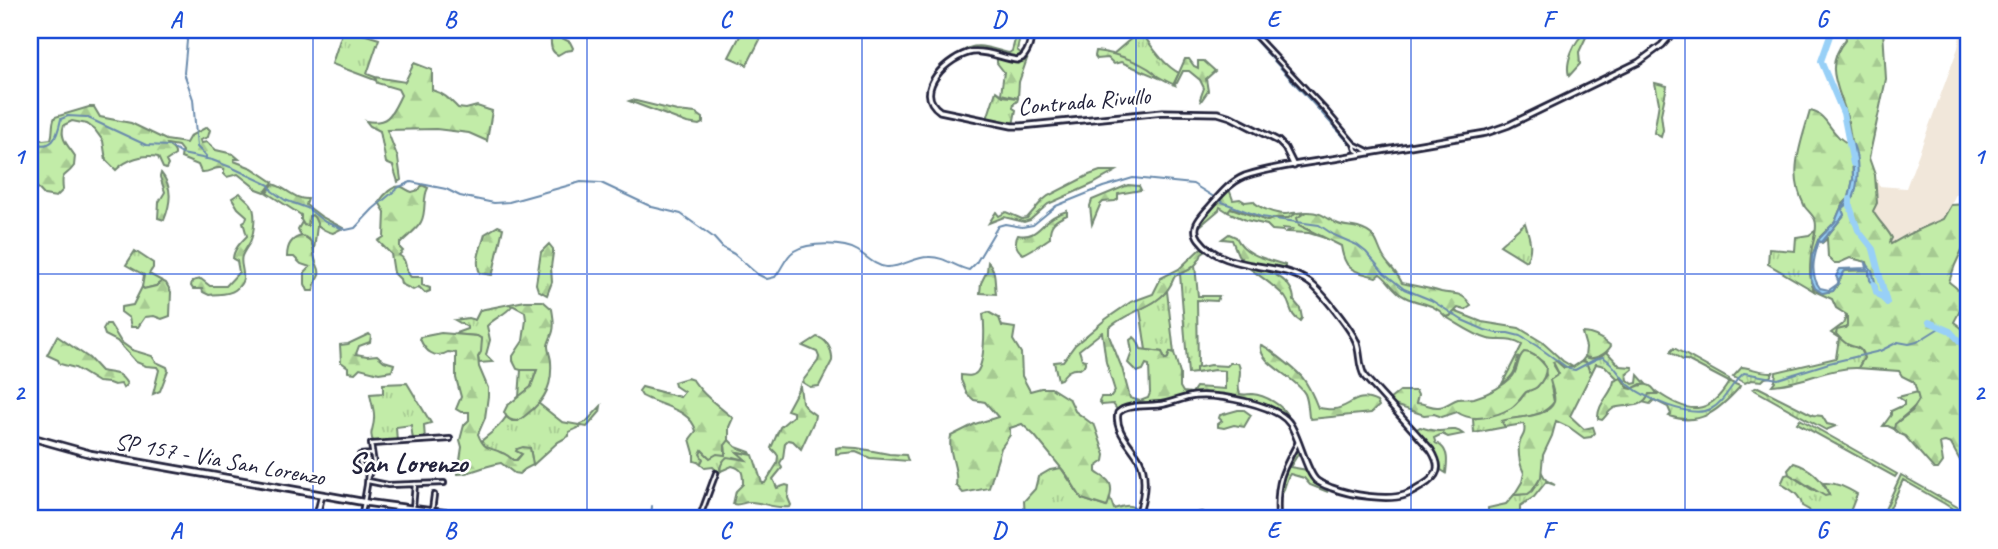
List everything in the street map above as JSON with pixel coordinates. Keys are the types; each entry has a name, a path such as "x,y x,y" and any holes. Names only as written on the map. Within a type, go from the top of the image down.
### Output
{"main road":[{"name":"SP 157 - Via San Lorenzo","path":"30,437 91,454 322,495 489,519"},
{"path":"1189,519 1201,516 1210,519"}],"street":[{"name":"Contrada Rivullo","path":"1030,30 1028,48 1022,58 1017,60 980,52 958,57 932,80 930,101 933,106 940,111 1012,126 1163,111 1218,113 1278,141 1289,153 1294,166"},
{"path":"1250,30 1327,112 1362,154"},
{"path":"1136,519 1142,505 1143,474 1139,458 1117,418 1122,409 1193,397 1257,404 1286,419 1315,479 1345,492 1389,498 1402,496 1415,491 1435,477 1437,472 1438,462 1431,450 1365,377 1359,363 1356,341 1318,290 1301,277 1288,272 1221,257 1198,238 1195,233 1199,219 1227,187 1244,177 1294,166 1486,133 1509,125 1640,61 1662,45 1675,30"},
{"path":"1350,156 1356,146"},
{"path":"1356,146 1373,152"},
{"path":"368,476 374,464 371,444 450,439"},
{"path":"1227,519 1278,516 1278,487 1282,472 1298,441"},
{"path":"361,519 368,471 358,461 362,454 372,454"},
{"path":"699,519 716,473"},
{"path":"368,481 388,485 444,483"},
{"path":"415,484 416,519"},
{"path":"316,519 322,495"},
{"path":"432,512 434,495"}],"shaded area":[{"path":"1961,30 1968,30 1968,169 1944,219 1909,234 1893,245 1889,231 1873,211 1875,175 1879,186 1906,188 1958,48"}],"green space":[{"path":"343,30 379,39 367,74 375,77 375,80 332,64"},
{"path":"560,30 562,38 570,42 572,50 558,55 553,51 551,33"},
{"path":"743,30 765,30 747,65 729,57"},
{"path":"1844,30 1883,30 1886,79 1869,158 1875,175 1877,203 1873,211 1892,238 1891,244 1943,219 1951,205 1968,204 1968,237 1949,282 1964,300 1954,322 1968,333 1968,351 1964,343 1957,338 1968,362 1968,475 1951,444 1940,443 1943,462 1938,469 1934,469 1905,436 1894,429 1895,424 1912,411 1919,400 1914,382 1902,376 1899,371 1858,368 1864,358 1862,351 1845,343 1836,334 1837,330 1847,326 1847,315 1836,308 1832,299 1814,291 1812,285 1810,264 1816,223 1800,194 1797,159 1810,111 1822,117 1839,137 1852,146 1847,117 1834,75 1835,57 1846,39","holes":["1852,157 1857,161 1854,197 1842,209 1844,215 1824,240 1820,237 1835,222 1842,205 1849,198 1853,179","1827,239 1828,257 1834,263 1850,258 1867,262 1876,289 1869,270 1845,271 1833,291 1822,293 1814,288 1811,270 1814,252 1818,240 1822,243"]},
{"path":"1140,31 1162,60 1179,73 1175,85 1112,55"},
{"path":"1586,32 1588,33 1579,52 1580,64 1569,76 1568,65 1572,52"},
{"path":"1016,36 1020,37 1017,50 1023,55 1020,58 978,50 962,52 979,46 1009,53"},
{"path":"1096,51 1139,63 1159,78 1121,62 1114,64 1108,58 1097,59"},
{"path":"997,58 1014,61 1027,59 1019,82 1018,98 1001,94 1004,72 997,63"},
{"path":"1185,59 1189,59 1198,68 1198,61 1204,61 1215,71 1206,79 1208,91 1201,101 1204,88 1200,80 1189,71 1183,71 1174,84"},
{"path":"414,63 432,70 432,90 444,95 458,108 477,106 492,111 487,141 469,133 436,129 387,130 398,158 401,180 398,182 393,166 386,163 380,131 366,121 385,119 401,95 398,89 377,83 375,77 405,82"},
{"path":"1655,83 1667,86 1661,114 1661,137 1654,133 1659,103"},
{"path":"996,91 1003,96 1018,98 1013,108 1016,110 1013,125 987,119"},
{"path":"629,101 696,113 703,118 703,123 687,123"},
{"path":"94,107 100,117 131,123 166,140 186,143 190,136 207,127 210,130 208,137 200,140 201,143 207,142 216,150 233,154 239,159 234,161 252,168 273,182 265,192 238,174 227,177 224,169 201,172 198,165 181,158 182,151 178,146 167,144 175,155 166,161 166,169 158,157 147,156 130,160 116,170 106,160 103,141 95,130 87,124 72,121 64,125 63,134 75,156 74,166 63,177 63,190 56,197 44,195 32,182 30,184 30,163 36,153 30,150 30,135 43,140 51,139 55,117"},
{"path":"1100,171 1116,171 1048,204 1030,220 1024,222 1004,217 989,223 996,212 999,216 1006,212 1022,219 1027,218 1048,196"},
{"path":"161,173 168,184 170,195 164,220 158,218 159,202 165,192"},
{"path":"273,184 299,198 308,199 306,205 343,228 333,233 327,231 317,224 312,215 309,216 308,226 304,225 301,215 267,193"},
{"path":"422,185 428,188 423,218 417,228 400,244 403,251 399,255 411,277 422,277 422,285 430,288 430,291 425,293 419,287 413,290 401,284 394,273 391,254 378,241 384,237 385,212 379,202 395,187 412,192 419,190"},
{"path":"1128,185 1139,186 1141,190 1118,194 1115,201 1103,202 1092,224 1092,200"},
{"path":"1229,189 1233,200 1253,201 1277,213 1297,213 1288,218 1267,221 1236,209 1231,208 1228,212 1220,207 1200,226 1200,221"},
{"path":"240,193 253,208 254,228 241,260 243,277 240,286 225,294 209,295 202,289 193,289 192,281 201,279 210,286 226,286 239,272 233,256 247,236 243,222 247,216 232,198"},
{"path":"1231,208 1267,221 1306,212 1301,214 1304,228 1325,238 1309,233 1286,232 1292,229 1272,230 1267,225 1228,212"},
{"path":"1067,211 1067,215 1052,226 1050,238 1023,254 1019,250 1016,243 1018,235 1032,234 1058,214"},
{"path":"1306,212 1318,213 1339,224 1371,234 1402,283 1458,295 1465,298 1471,306 1465,310 1458,308 1446,317 1431,306 1401,295 1380,274 1376,277 1352,269 1345,261 1341,246 1299,225 1297,218"},
{"path":"312,215 319,226 314,250 309,239 301,236 298,229 302,222 304,225"},
{"path":"1525,223 1530,247 1526,261 1500,245"},
{"path":"498,226 503,228 493,273 480,273 478,259 485,234"},
{"path":"1815,231 1810,273 1814,291 1768,264 1769,249 1795,251 1796,237"},
{"path":"1229,234 1236,237 1251,253 1285,267 1283,270 1244,261 1238,255 1232,240 1222,239"},
{"path":"302,236 311,242 319,271 314,291 308,291 305,284 305,272 310,267 301,264 294,257 287,257 290,244"},
{"path":"549,244 553,249 552,282 547,295 538,290 536,284 541,252"},
{"path":"1204,248 1206,251 1197,263 1175,276 1171,285 1158,299 1109,328 1109,336 1130,398 1140,401 1148,398 1150,393 1149,365 1146,364 1143,370 1137,372 1128,363 1132,352 1130,340 1134,337 1141,349 1162,352 1165,360 1170,352 1174,353 1183,392 1192,393 1196,387 1225,389 1225,371 1196,373 1196,368 1238,363 1240,394 1252,394 1268,399 1282,408 1288,417 1258,403 1210,396 1118,411 1113,404 1102,405 1099,401 1101,397 1111,397 1115,391 1106,362 1102,332 1079,350 1082,359 1086,360 1084,366 1069,371 1058,380 1054,362 1063,361 1075,345 1106,319 1131,302 1153,294 1161,278 1179,269"},
{"path":"135,251 153,263 149,274 162,281 156,286 144,289 144,275 126,265"},
{"path":"988,262 994,273 996,294 980,293"},
{"path":"1195,265 1198,296 1219,296 1217,301 1197,300 1198,367 1196,373 1188,374 1180,274"},
{"path":"1251,266 1273,273 1290,287 1294,301 1300,308 1300,321 1294,316 1285,297 1249,268"},
{"path":"162,281 171,292 170,316 162,319 145,317 138,327 131,327 129,318 121,312 121,307 133,305 142,287 144,289 156,286"},
{"path":"1167,291 1174,353 1171,352 1165,360 1162,352 1146,350 1140,309"},
{"path":"543,301 552,309 554,328 548,346 551,372 548,389 539,403 516,421 508,418 504,412 507,406 531,387 537,370 517,369 513,361 513,356 523,341 526,320 525,312 510,304"},
{"path":"510,304 512,306 509,309 487,326 490,340 486,355 493,362 479,363 482,339 477,336 453,334 467,329 455,320 475,320 480,310"},
{"path":"1454,311 1482,322 1519,328 1542,342 1573,367 1564,368 1556,361 1554,366 1559,374 1551,387 1554,402 1542,412 1502,422 1505,427 1474,433 1473,419 1499,413 1537,387 1546,375 1543,362 1530,353 1518,358 1513,373 1502,384 1522,345 1513,341 1488,339 1472,332 1446,317"},
{"path":"988,312 999,318 1002,326 1015,328 1013,340 1021,353 1022,376 1030,391 1051,388 1070,400 1075,411 1095,426 1105,455 1104,461 1096,467 1096,472 1109,482 1111,488 1107,507 1082,499 1067,475 1022,424 1010,428 1010,435 1001,448 989,488 963,493 956,485 951,436 975,424 998,417 985,402 974,400 967,394 961,380 961,375 974,375 980,367 984,344 983,314"},
{"path":"1847,314 1848,326 1845,328 1850,346 1859,347 1864,358 1858,368 1836,370 1772,385 1776,372 1836,358 1839,338 1831,333 1843,324"},
{"path":"106,324 110,324 121,342 132,350 152,356 156,362 167,367 160,391 153,394 159,370 157,367 136,362 117,341 105,335 103,329"},
{"path":"441,333 477,336 482,339 479,367 488,388 488,396 485,418 478,434 485,446 513,460 517,460 522,454 516,451 517,449 530,448 533,465 519,474 501,463 458,474 462,447 460,440 464,425 469,420 469,412 456,409 461,397 456,378 456,353 435,355 420,339"},
{"path":"1582,333 1597,337 1611,346 1600,356 1585,357 1586,347"},
{"path":"369,334 370,342 359,346 356,354 377,355 394,364 392,371 379,373 360,368 355,373 348,372 348,367 341,362 340,345"},
{"path":"57,336 89,358 101,371 118,375 127,384 123,388 121,384 98,382 75,368 60,364 58,360 47,355"},
{"path":"817,337 829,346 832,361 819,386 810,387 802,382 819,357 817,352 803,346"},
{"path":"1261,345 1302,377 1318,408 1340,408 1364,398 1377,402 1379,406 1371,413 1311,419 1305,394 1265,358"},
{"path":"1674,348 1729,379 1740,386 1739,388 1716,409 1699,418 1680,419 1669,416 1671,414 1668,407 1654,400 1650,404 1642,402 1649,394 1657,392 1679,405 1697,408 1706,406 1714,401 1729,382 1670,352"},
{"path":"1524,352 1536,357 1546,367 1543,378 1537,387 1526,392 1513,406 1498,414 1484,418 1457,412 1442,417 1424,415 1394,405 1389,400 1400,391 1416,391 1416,403 1440,407 1458,399 1479,396 1499,387 1512,377"},
{"path":"1605,352 1620,366 1632,367 1627,374 1628,380 1633,384 1637,383 1638,375 1646,384 1632,389 1605,366 1596,364 1592,372 1586,362 1582,361 1585,357 1596,358"},
{"path":"1556,361 1564,368 1586,362 1592,372 1570,416 1584,429 1593,427 1595,433 1584,438 1556,421 1543,455 1541,477 1528,494 1514,495 1524,473 1519,449 1524,424 1505,427 1502,421 1538,414 1551,407 1554,394 1550,380 1559,374 1553,362"},
{"path":"1742,367 1773,372 1762,381 1751,380 1745,383 1733,377"},
{"path":"537,369 531,387 519,397 521,370"},
{"path":"687,378 693,380 733,418 729,427 729,440 725,445 725,455 717,454 710,458 702,450 701,463 694,461 690,439 696,431 688,418 642,396 639,391 642,387 680,397 684,392 675,386 674,382"},
{"path":"1621,378 1628,388 1646,385 1652,387 1657,394 1649,394 1643,403 1638,405 1614,408 1602,420 1598,419 1600,408 1614,381"},
{"path":"407,383 431,423 424,425 425,440 413,440 411,425 396,427 397,442 374,443 371,434 374,413 370,394 383,393 383,384"},
{"path":"800,386 802,402 815,415 814,421 801,449 793,441 788,440 785,443 780,463 782,468 773,479 777,488 789,486 790,507 750,502 733,504 736,491 743,484 742,474 732,466 721,471 723,462 727,457 746,460 737,452 753,455 762,483 765,483 777,464 778,456 771,448 780,427 793,416 793,412 787,410"},
{"path":"1758,387 1813,415 1822,416 1827,424 1836,426 1826,430 1753,389"},
{"path":"1918,392 1917,404 1898,421 1894,429 1883,426 1891,411 1904,405 1904,401 1898,397"},
{"path":"538,403 562,422 579,425 586,422 601,406 600,412 587,427 582,426 569,432 569,436 558,442 533,465 530,448 517,449 522,454 513,460 483,444 481,441 506,417 518,421"},
{"path":"1244,410 1251,415 1244,427 1218,427 1222,421 1220,415"},
{"path":"1800,419 1897,474 1895,477 1797,423"},
{"path":"1420,427 1437,431 1455,430 1463,434 1448,437 1442,434 1434,438 1435,443 1445,452 1446,473 1441,470 1432,448 1415,430"},
{"path":"729,440 736,447 750,452 751,454 737,452 746,460 734,457 722,464 719,473 713,467 705,468 699,463 702,450 708,456 726,452 725,445"},
{"path":"1298,444 1300,451 1290,467 1307,470 1328,492 1310,485 1304,478 1290,474 1278,499 1282,473"},
{"path":"836,448 906,455 908,461 870,458 856,452 836,454"},
{"path":"1794,463 1815,475 1829,495 1825,496 1789,474 1788,470"},
{"path":"1061,468 1082,499 1106,507 1110,498 1114,509 1130,506 1138,513 1134,519 1025,519 1024,501 1035,489 1038,477 1050,470"},
{"path":"1541,471 1546,480 1555,485 1546,482 1534,497 1520,506 1520,511 1488,518 1488,508 1506,504 1514,495 1533,489"},
{"path":"1789,474 1811,489 1829,495 1824,483 1837,484 1857,494 1847,519 1813,519 1797,496 1781,484 1785,475"},
{"path":"1901,475 1968,513 1968,519 1903,480 1885,519 1881,518"}],"water":[{"path":"1853,144 1858,170 1854,196 1842,209 1844,215 1822,242 1819,241 1814,265 1814,277 1820,288 1829,290 1837,284 1833,291 1822,293 1815,288 1811,279 1812,256 1819,239 1835,222 1840,210 1849,198 1853,179"},
{"path":"1866,263 1872,270 1877,289 1870,280 1869,270 1845,271 1839,282 1836,276 1840,269 1867,268"}],"waterway":[{"path":"188,30 184,73 193,99 197,147 206,159"},
{"path":"1246,30 1350,144"},
{"path":"1832,30 1821,61 1843,113 1853,164"},
{"path":"30,142 49,144 58,132 61,119 68,116 86,117 146,145 169,146 182,154 212,160 233,168 269,185 272,191 285,200 307,208 325,222 346,230 355,228 399,187 411,182 494,203 509,202 581,182 601,183 652,207 681,214 767,279 775,277 794,251 826,244 852,248 886,267 923,257 934,257 969,270 998,226 1033,225 1056,206 1133,178 1193,184 1222,202 1261,217 1319,225 1357,245 1404,289 1431,300 1462,320 1485,330 1520,336 1569,369 1575,370 1603,357 1636,390 1668,406 1692,411 1716,406 1744,373 1778,379 1880,351 1898,342 1917,342 1941,327"},
{"path":"1850,199 1858,230 1873,249 1887,303"},
{"path":"1874,284 1876,292 1887,303"},
{"path":"1929,322 1950,331 1962,344 1968,374"},
{"path":"651,519 652,506"}],"district":[{"name":"San Lorenzo","path":"408,462"}]}
